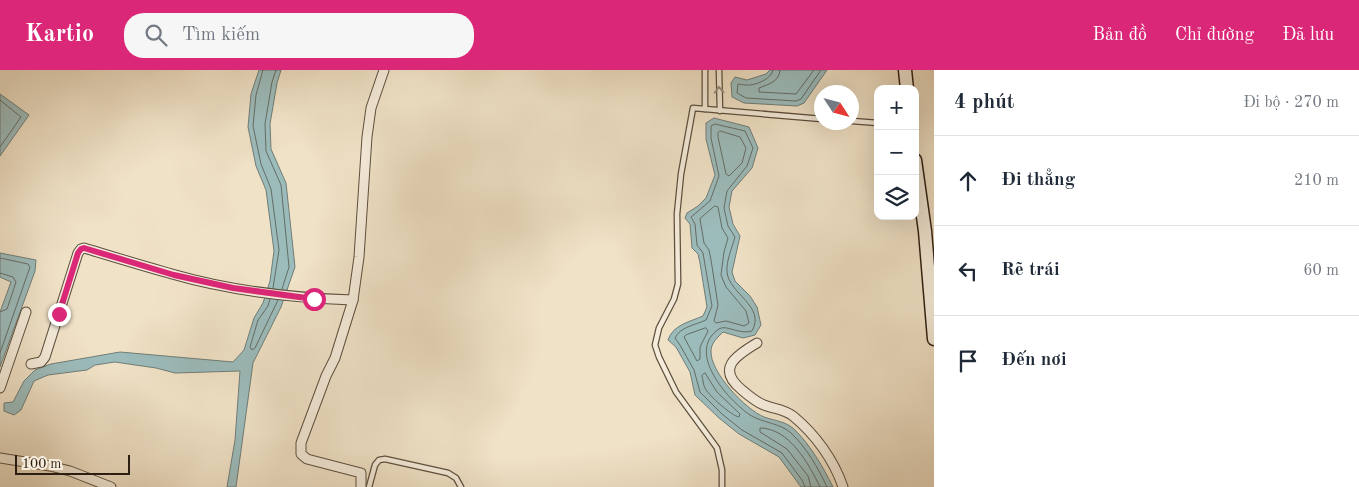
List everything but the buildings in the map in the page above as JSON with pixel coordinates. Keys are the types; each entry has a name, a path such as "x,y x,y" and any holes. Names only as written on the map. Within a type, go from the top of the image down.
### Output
{"street":[{"path":"361,487 360,474 307,459 301,454 301,443 326,376 335,358 353,300 359,257 367,137 372,108 384,70"},
{"path":"905,70 907,85"},
{"path":"917,175 925,231 934,339"},
{"path":"31,364 41,362 45,357 78,253 84,248 174,275 266,293 314,299 353,300"},
{"path":"0,388 26,312"},
{"path":"757,343 734,360 729,367 731,379 752,399 764,405 785,411 806,428 827,454 839,474 843,487"},
{"path":"0,458 50,466 111,487"}],"lane":[{"path":"705,70 705,109"},
{"path":"718,70 720,110"},
{"path":"722,487 722,470 717,448 676,392 655,345 659,328 674,299 678,284 677,214 681,174 693,108 814,117"},
{"path":"859,122 874,123"},
{"path":"369,487 375,465 379,460 385,459 448,473 456,478 461,487"}],"water":[{"path":"259,70 281,70 270,124 271,149 286,183 295,267 281,307 253,363 236,487 227,487 235,440 240,371 175,373 115,362 95,365 87,370 48,375 34,381 21,410 14,415 4,411 4,403 13,402 24,381 35,370 51,364 120,352 233,362 244,350 254,318 263,303 270,281 274,251 266,190 256,166 248,127 251,94"},
{"path":"770,70 827,70 817,85 814,85 814,89 804,103 797,106 744,103 732,97 731,83 735,77 747,80 766,74"},
{"path":"0,94 29,115 0,156"},
{"path":"714,118 749,127 758,148 752,168 732,191 729,207 733,224 740,236 732,272 735,281 750,296 757,307 761,325 755,335 743,338 723,332 712,345 712,360 722,379 730,389 756,413 784,423 795,430 816,457 833,487 801,487 779,457 739,434 719,418 695,395 690,372 676,347 668,340 678,327 703,316 707,307 698,254 692,248 690,224 685,218 687,213 706,198 715,175 706,139 706,123"},
{"path":"0,253 36,260 35,271 0,367 0,312 11,282 0,277"}],"route":[{"path":"59,314 78,253 84,248 174,275 233,288 314,299"}]}
